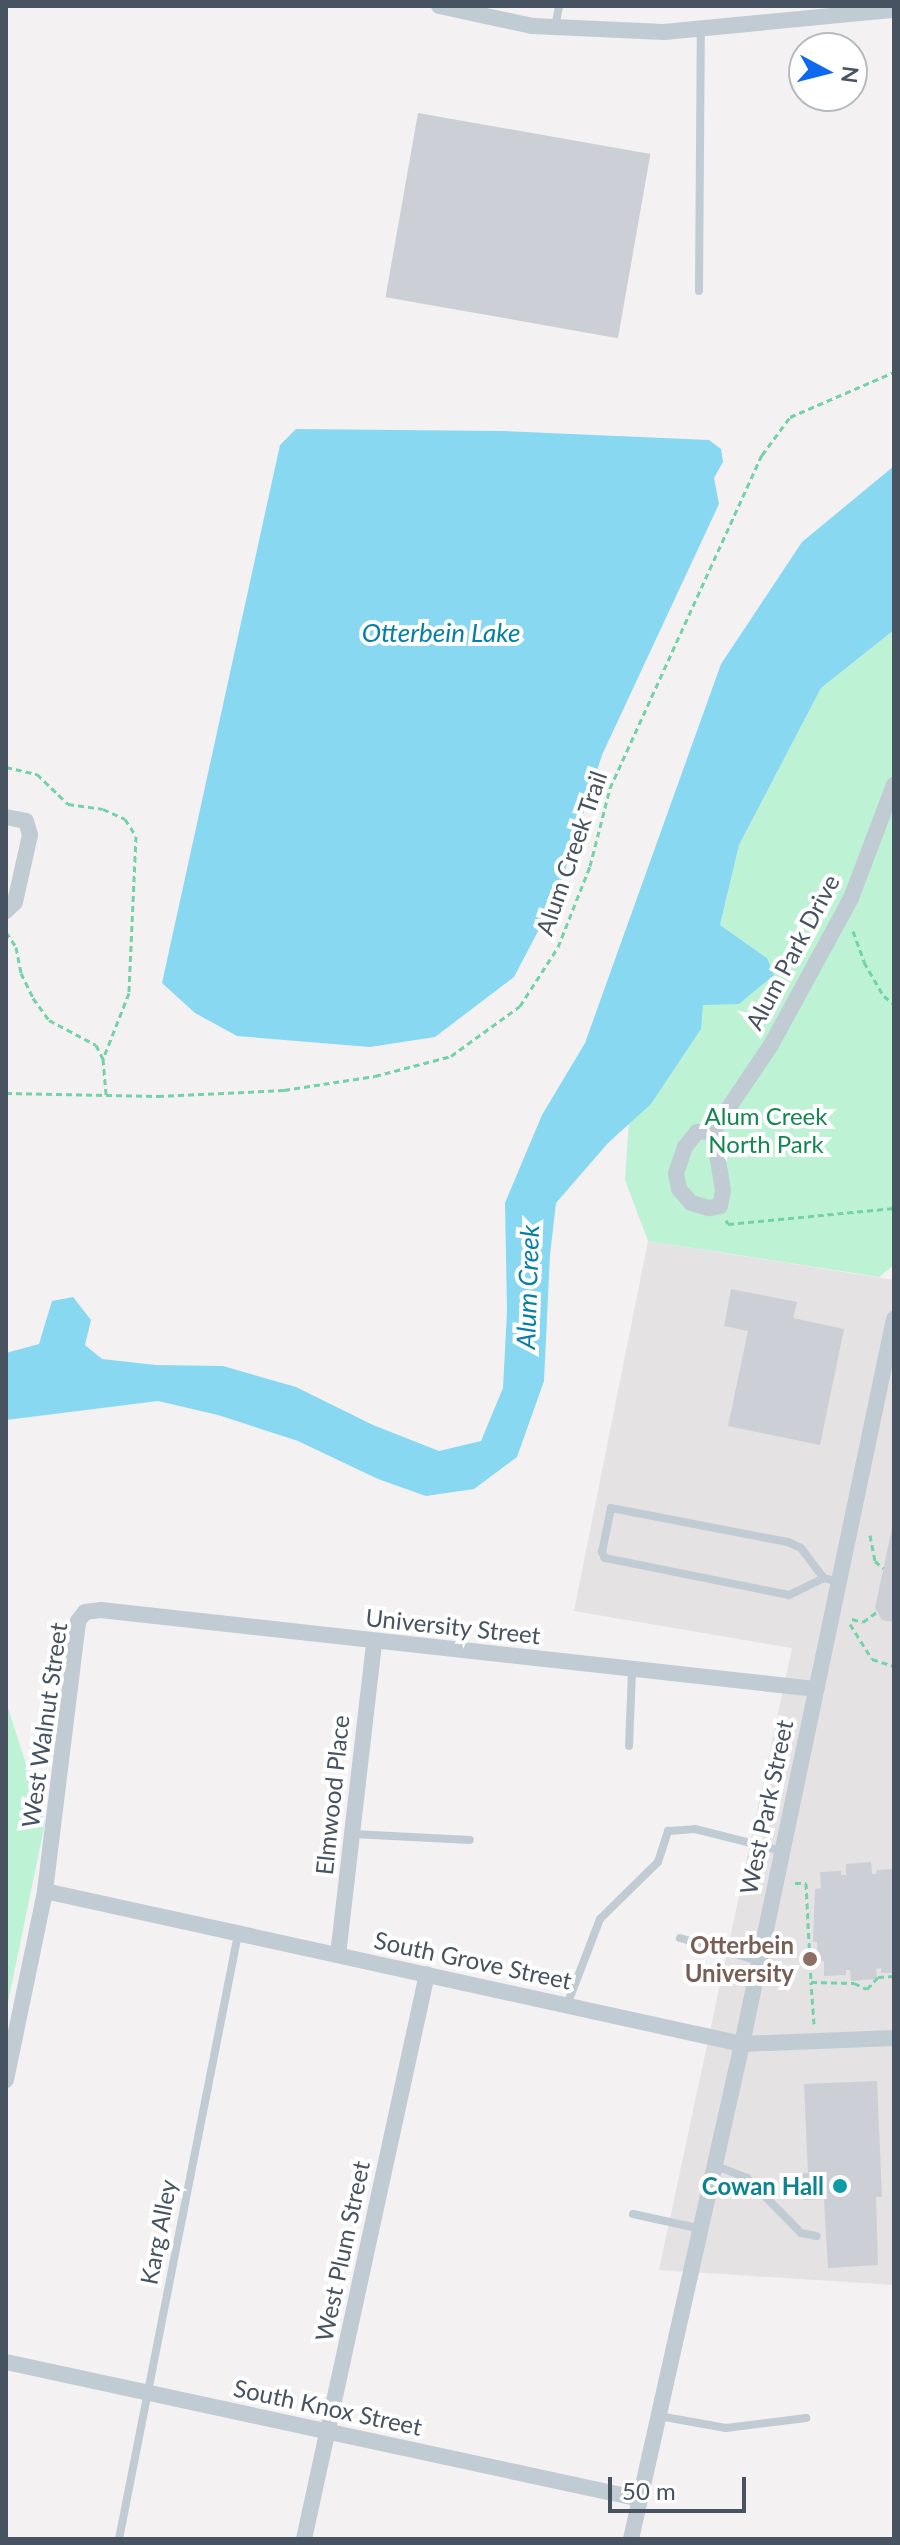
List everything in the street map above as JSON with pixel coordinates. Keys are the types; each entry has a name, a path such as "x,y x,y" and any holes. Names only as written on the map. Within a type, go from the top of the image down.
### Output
{"street":[{"path":"439,6 532,26 664,32 894,10"},
{"name":"Alum Park Drive","path":"720,1206 709,1208 691,1203 679,1189 676,1173 685,1147 697,1132 713,1131 771,1045 845,908 894,785"},
{"path":"6,817 26,821 29,826 15,902 6,911"},
{"path":"713,1131 723,1190 720,1206"},
{"name":"West Park Street","path":"631,2539 742,2044 815,1689 831,1580 894,1319"},
{"name":"University Street","path":"85,1612 101,1610 815,1689"},
{"name":"West Walnut Street","path":"6,2080 45,1891 78,1621 85,1612"},
{"name":"Elmwood Place","path":"338,1955 374,1642"},
{"name":"South Grove Street","path":"45,1891 742,2044 894,2038"},
{"name":"West Plum Street","path":"304,2539 427,1974"},
{"name":"South Knox Street","path":"6,2362 640,2499"}],"lane":[{"path":"555,27 559,6"},
{"path":"699,291 701,28"},
{"path":"611,1508 788,1542 801,1548 831,1580 789,1595 605,1558 602,1552 611,1508"},
{"path":"629,1746 632,1670"},
{"path":"567,2005 600,1919 658,1862 668,1831 695,1829 782,1851"},
{"path":"352,1834 470,1840"},
{"name":"Karg Alley","path":"119,2539 238,1933"},
{"path":"680,1938 759,1961"},
{"path":"716,2166 747,2178 801,2233 817,2236"},
{"path":"633,2214 702,2229"},
{"path":"659,2416 726,2428 806,2418"}],"path":[{"name":"Alum Creek Trail","path":"6,1093 106,1095 284,1090 375,1076 451,1056 520,1006 558,947 590,866 610,788 762,455 790,417 894,372"},
{"path":"6,767 37,774 68,804 103,809 125,819 136,836 129,993 103,1059"},
{"path":"845,908 864,962 884,996 894,1004"},
{"path":"6,932 16,947 21,973 33,998 49,1020 96,1045 103,1059 106,1095"},
{"path":"720,1206 728,1224 894,1208"},
{"path":"870,1535 875,1561 883,1568"},
{"path":"877,1612 863,1622 851,1622 872,1659 894,1666"},
{"path":"795,1883 806,1883 814,2028"},
{"path":"811,1982 854,1983 867,1989 878,1977 894,1976"}],"shaded area":[{"name":"Otterbein University","path":"648,1241 894,1280 894,2285 659,2270 792,1648 574,1611"}],"green space":[{"name":"Alum Creek North Park","path":"894,630 894,1265 879,1277 648,1241 625,1180 635,1033 767,958 720,925 739,845 821,688"},
{"path":"6,1702 45,1823 6,2012"}],"water":[{"name":"Otterbein Lake","path":"296,429 502,431 709,440 721,449 723,462 714,478 719,504 602,755 557,895 514,977 435,1037 370,1047 237,1036 195,1013 162,983 280,445"},
{"name":"Alum Creek","path":"894,466 894,630 821,688 739,845 720,925 767,958 774,975 739,1004 703,1005 701,1029 651,1104 608,1143 556,1203 550,1255 544,1381 517,1457 474,1489 426,1496 378,1479 298,1441 218,1415 158,1401 6,1420 6,1353 39,1344 52,1301 73,1297 91,1320 85,1345 102,1359 156,1365 223,1366 296,1387 373,1425 439,1451 481,1441 503,1388 507,1311 505,1203 542,1115 585,1043 721,664 802,542"}],"building":[{"path":"418,113 650,154 618,338 386,297"},
{"path":"731,1289 797,1302 793,1318 844,1329 820,1445 728,1426 748,1331 724,1326"},
{"path":"894,1519 894,1622 882,1620 875,1608"},
{"path":"871,1862 872,1874 876,1874 877,1870 894,1869 894,1973 881,1973 881,1968 876,1969 877,1979 851,1981 850,1970 846,1970 846,1975 824,1976 824,1961 818,1961 817,1942 813,1942 815,1889 821,1888 820,1872 841,1871 841,1875 846,1875 846,1864"},
{"name":"Cowan Hall","path":"877,2081 882,2197 876,2197 878,2265 828,2268 824,2199 804,2200 795,2174 808,2173 804,2084"}],"place":[{"name":"Otterbein University","path":"810,1959"},
{"name":"Cowan Hall","path":"840,2186"}]}
